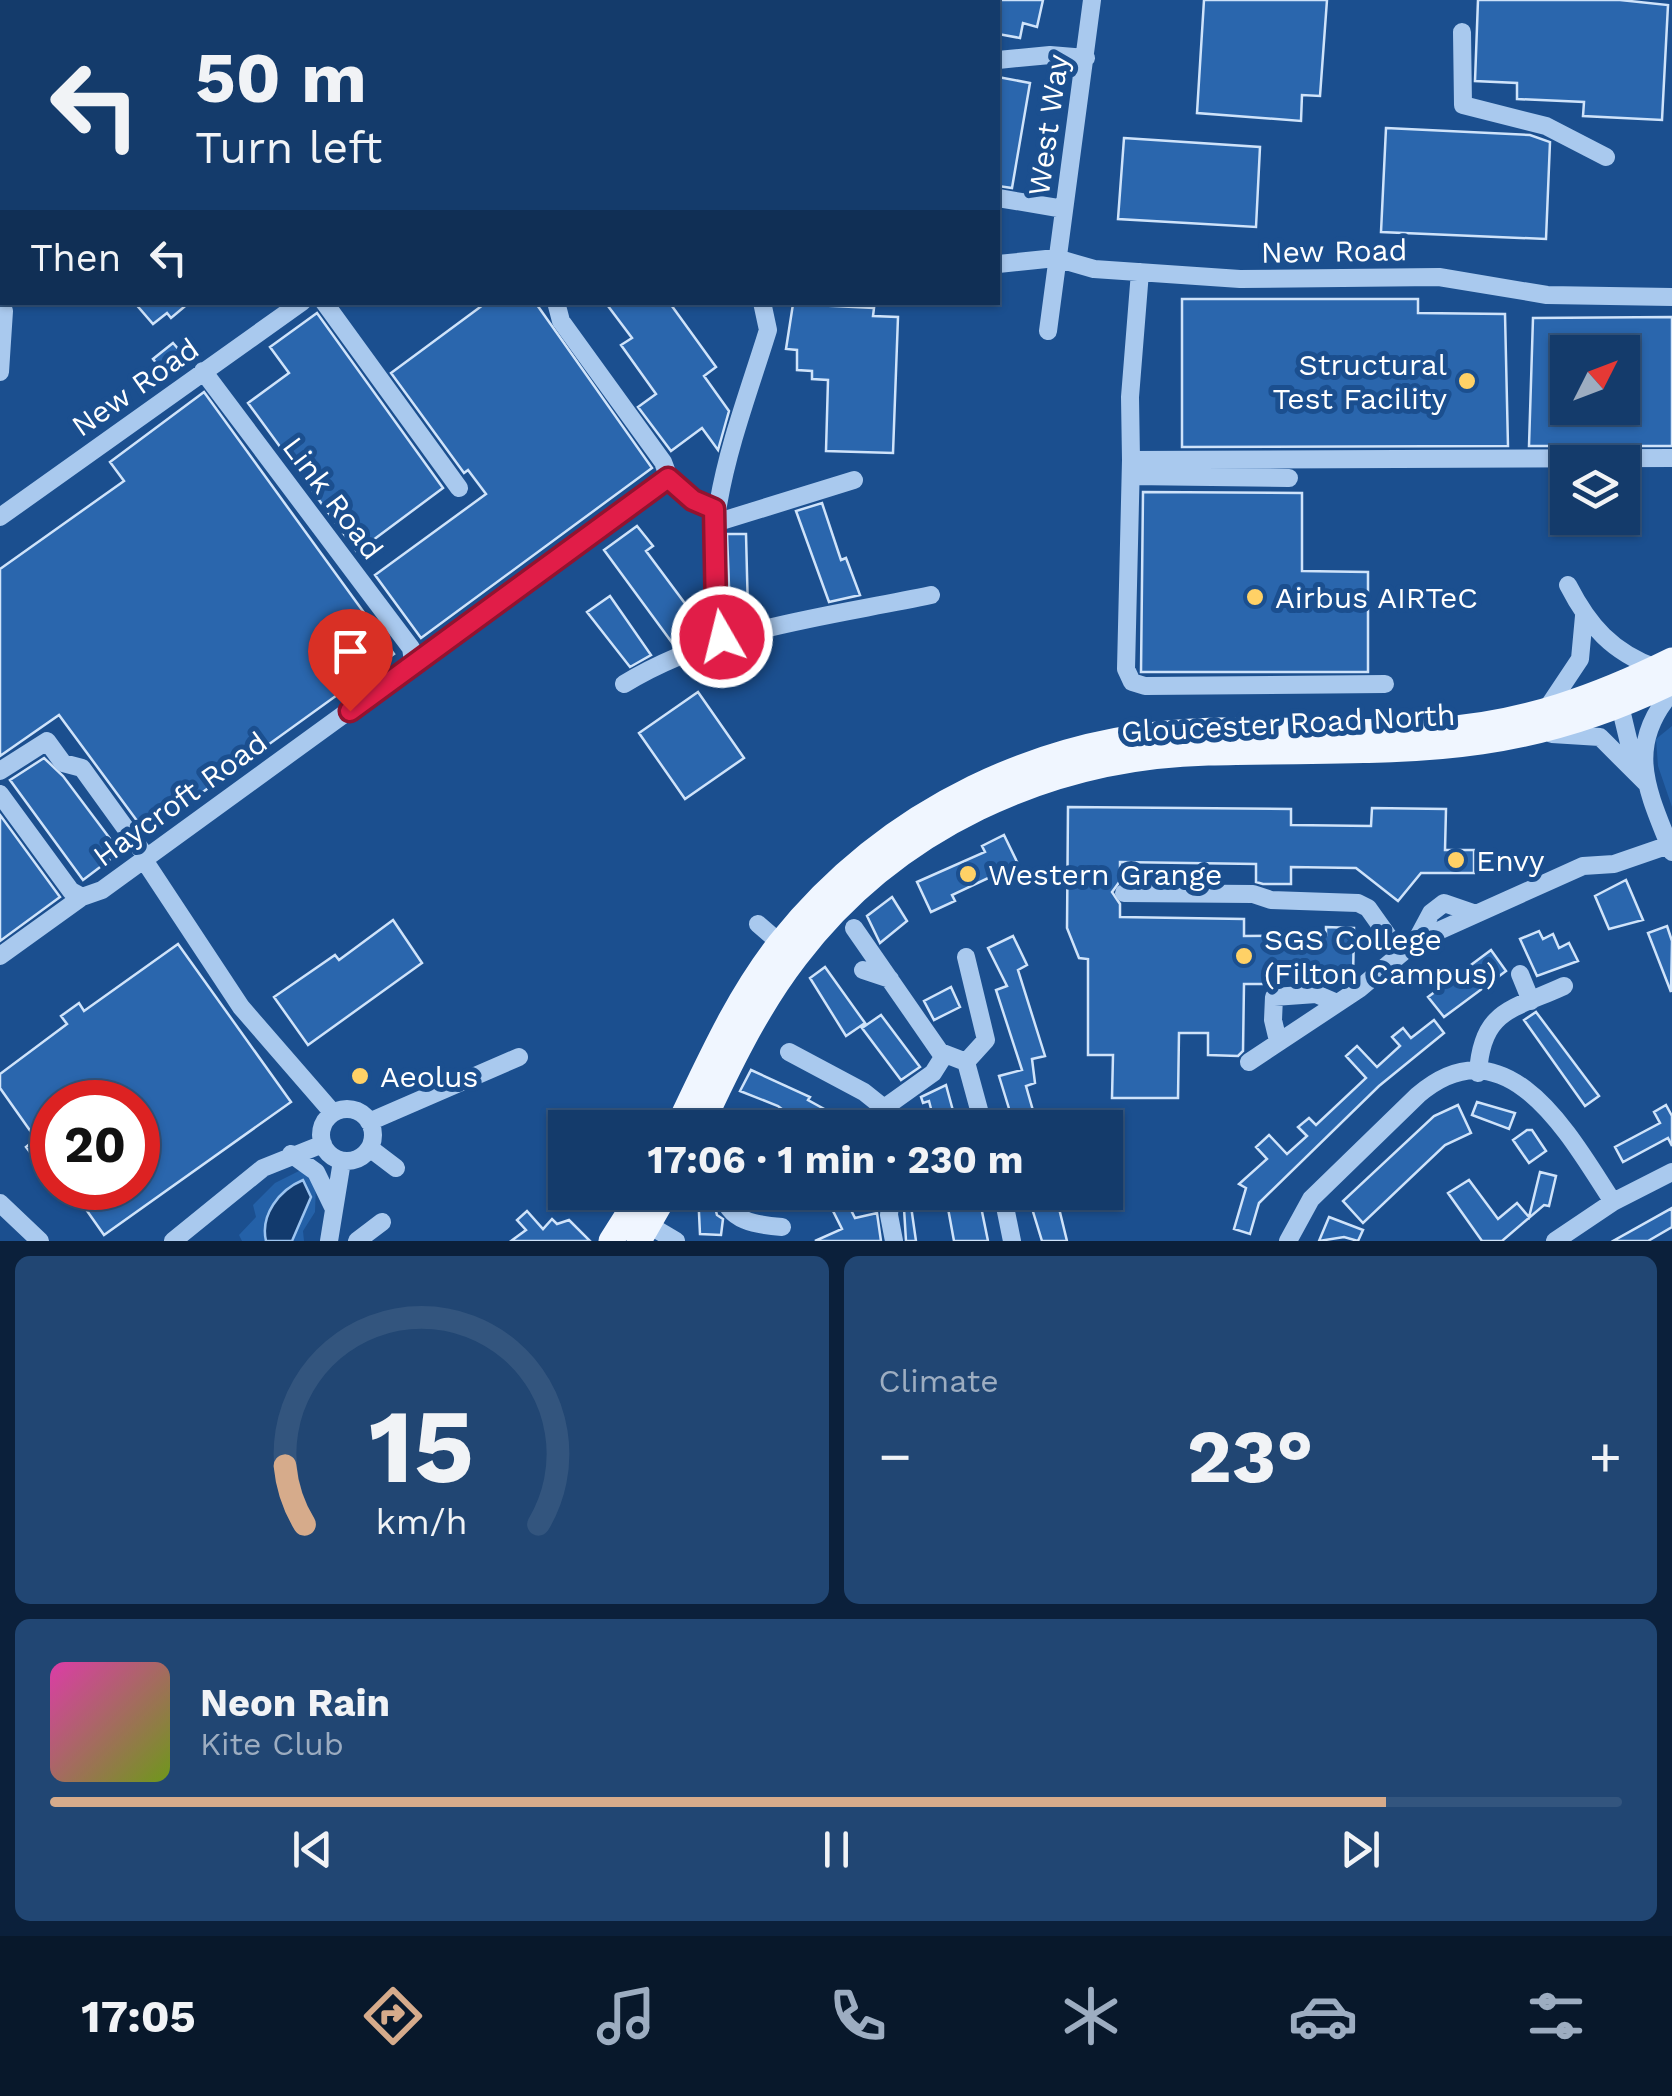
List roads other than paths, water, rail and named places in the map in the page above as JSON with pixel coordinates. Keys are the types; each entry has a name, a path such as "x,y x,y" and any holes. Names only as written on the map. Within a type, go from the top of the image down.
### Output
{"main road":[{"name":"Gloucester Road North","path":"709,1110 752,1024 812,937 890,861 980,806 1051,779 1132,759 1204,753 1420,750 1543,722 1618,696 1667,670"},
{"name":"Gloucester Road North","path":"686,1110 728,1024 780,943 852,868 925,811 989,778 1057,754 1189,731 1445,729 1543,722"},
{"path":"610,1241 630,1210"},
{"path":"663,1235 666,1210"}],"street":[{"name":"West Way","path":"1048,331 1092,0"},
{"path":"1462,32 1463,105 1546,126 1606,157"},
{"path":"1000,60 1050,55 1086,58"},
{"path":"1000,198 1064,209"},
{"name":"New Road","path":"1000,264 1056,258 1094,269 1240,279 1440,277 1584,298 1672,297"},
{"path":"1140,272 1130,397 1126,669 1132,682 1145,686 1385,684"},
{"path":"0,301 0,372"},
{"name":"New Road","path":"0,516 296,305"},
{"path":"326,305 459,488"},
{"path":"557,305 562,321 663,462 668,478 713,516"},
{"path":"722,637 716,613 713,516 768,330 763,305"},
{"name":"Link Road","path":"203,372 411,648 413,661"},
{"path":"1131,468 1672,458"},
{"path":"1131,468 1289,478"},
{"name":"Haycroft Road","path":"0,956 77,894 102,890 668,478"},
{"path":"713,516 854,480"},
{"path":"1568,584 1584,616 1617,650 1667,670"},
{"path":"624,684 654,666 722,637 932,595"},
{"path":"1584,616 1580,659 1543,722 1600,737 1642,779"},
{"path":"1642,779 1646,731 1672,692"},
{"path":"1248,1062 1338,1003 1416,941 1583,866 1614,864 1671,847 1642,779 1618,696"},
{"path":"0,771 46,741 63,763 82,768 241,1007 334,1113"},
{"path":"0,794 77,894"},
{"path":"1124,892 1253,894 1271,900 1358,903 1368,908 1400,954"},
{"path":"758,924 780,943"},
{"path":"854,928 945,1054 966,1062"},
{"path":"966,957 986,1040 966,1062"},
{"path":"863,970 890,980"},
{"path":"1520,974 1531,1001"},
{"path":"1478,1073 1481,1038 1495,1017 1564,986"},
{"path":"1278,1040 1272,1020 1274,997 1316,994 1338,1003"},
{"path":"789,1052 868,1094 884,1108 933,1073 945,1054"},
{"path":"369,1122 519,1057"},
{"path":"966,1062 979,1110"},
{"path":"1288,1241 1311,1199 1418,1096 1438,1082 1478,1073 1504,1077 1539,1097 1613,1202"},
{"path":"371,1148 356,1160 342,1161 323,1144 322,1127 334,1113 357,1111 369,1122 371,1148 396,1168"},
{"path":"173,1241 263,1168 323,1144"},
{"path":"291,1154 316,1172 334,1209"},
{"path":"329,1241 342,1161"},
{"path":"1555,1241 1613,1202 1672,1172"},
{"path":"0,1202 40,1241"},
{"path":"732,1210 738,1217 782,1228"},
{"path":"889,1210 894,1241"},
{"path":"1006,1210 1012,1241"},
{"path":"357,1241 382,1222"}],"place":[{"name":"Structural Test Facility","path":"1467,381"},
{"name":"Airbus AIRTeC","path":"1255,597"},
{"name":"Envy","path":"1456,860"},
{"name":"Western Grange","path":"968,874"},
{"name":"SGS College (Filton Campus)","path":"1244,956"},
{"name":"Aeolus","path":"360,1076"}]}
